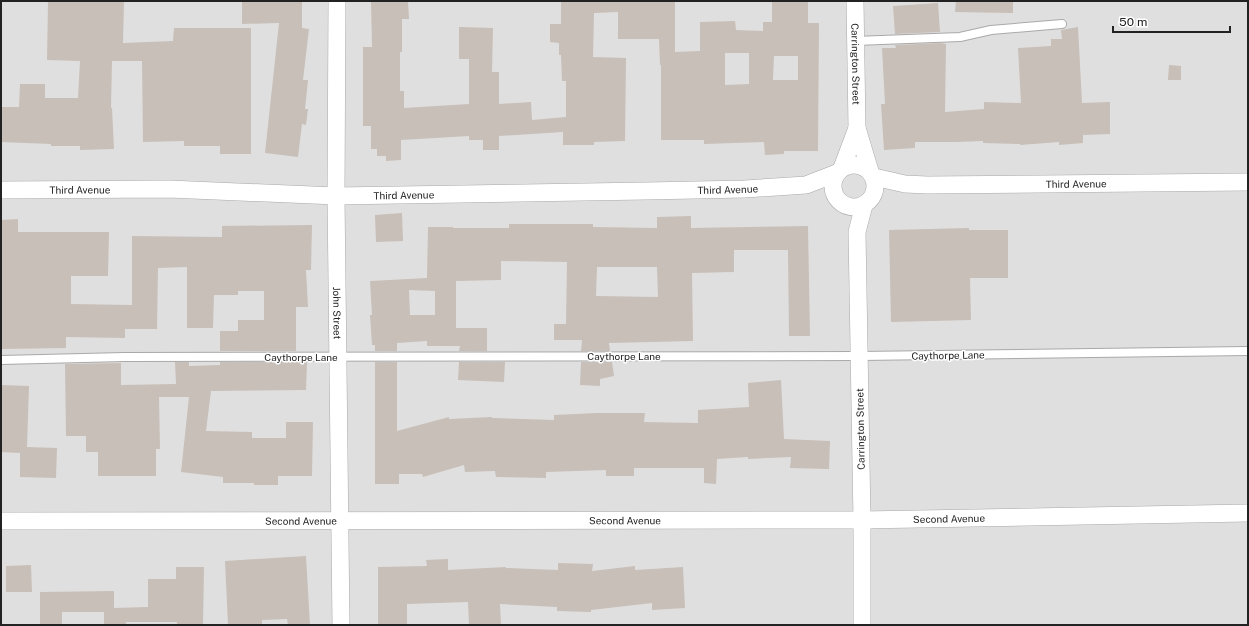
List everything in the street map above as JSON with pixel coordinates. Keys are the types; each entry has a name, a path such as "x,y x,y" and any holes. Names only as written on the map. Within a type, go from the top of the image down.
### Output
{"street":[{"name":"John Street","path":"337,1 336,196 341,625"},
{"name":"Carrington Street","path":"855,1 857,128 870,186 856,232 862,520 862,625"},
{"name":"Carrington Street","path":"839,170 857,128"},
{"path":"854,164 865,167 870,186 857,207 850,206 838,199 833,186 834,179 839,170 854,164"},
{"name":"Third Avenue","path":"1,190 169,189 336,196 746,189 806,185 839,170"},
{"name":"Third Avenue","path":"870,186 905,184 1248,182"},
{"name":"Third Avenue","path":"806,185 838,199"},
{"name":"Carrington Street","path":"838,199 856,232"},
{"name":"Second Avenue","path":"1,521 862,520 1248,513"}],"lane":[{"path":"855,41 960,37 990,30 1062,24"},
{"name":"Caythorpe Lane","path":"1,360 124,357 859,356 1248,351"}],"shaded area":[{"path":"1,1 1248,1 1248,625 1,625"}],"building":[{"path":"48,1 124,1 123,43 173,41 174,28 251,28 251,154 220,154 220,146 184,146 184,141 143,142 142,61 112,61 111,108 114,149 80,150 80,146 51,146 51,144 1,142 1,107 19,107 20,84 45,84 45,98 78,98 80,61 47,60"},
{"path":"242,1 302,1 302,28 309,29 303,80 308,80 305,109 308,109 306,125 302,124 298,157 265,153 279,23 242,24"},
{"path":"371,1 408,1 409,19 402,19 402,52 400,52 400,91 404,91 404,108 469,104 469,59 459,59 459,27 493,28 492,72 499,72 499,104 531,102 532,120 566,117 566,81 562,81 559,43 550,42 550,24 561,24 561,1 675,1 675,52 700,51 700,22 735,21 736,30 763,31 763,22 772,22 772,1 808,1 808,23 819,23 818,151 784,151 784,154 765,155 764,142 704,144 704,140 661,140 661,65 659,39 618,39 618,12 594,13 593,57 626,58 625,141 594,142 594,145 563,145 563,132 499,136 499,150 483,150 483,140 469,140 469,136 401,140 401,160 386,161 386,156 377,156 377,149 371,149 371,126 363,126 363,47 372,47","holes":["725,53 749,53 749,84 725,85","774,56 798,56 798,80 773,80"]},
{"path":"956,1 1013,1 1013,13 955,12"},
{"path":"938,3 940,32 895,34 893,6"},
{"path":"1078,27 1082,103 1110,102 1110,134 1083,135 1083,143 1059,145 1059,142 1020,145 983,143 983,141 915,142 915,148 884,150 881,104 885,104 882,48 896,48 895,45 946,44 945,112 984,109 984,102 1021,103 1018,48 1051,46 1051,39 1062,39 1061,30"},
{"path":"1169,65 1181,66 1181,80 1168,80"},
{"path":"402,213 403,241 376,242 375,215"},
{"path":"691,216 691,228 808,226 810,336 789,336 788,250 734,250 734,272 692,273 693,341 609,343 610,351 581,351 582,340 554,340 554,324 566,324 567,262 501,261 501,280 456,281 456,328 487,328 487,351 459,351 460,346 427,346 427,341 397,343 397,351 375,351 375,345 372,345 370,281 427,278 428,227 509,228 509,224 593,224 593,227 657,228 657,217","holes":["597,267 657,267 658,297 596,296","409,290 435,291 435,315 410,315"]},
{"path":"18,219 18,232 109,232 108,276 71,276 71,304 132,305 132,236 222,237 222,226 312,225 311,270 306,270 308,307 296,307 296,351 220,351 220,331 238,331 238,320 264,320 264,291 238,291 238,295 214,295 213,328 187,328 187,267 158,268 157,329 125,329 125,338 66,337 66,348 1,349 1,220"},
{"path":"969,228 969,230 1008,230 1008,278 970,278 971,320 891,322 889,230"},
{"path":"175,362 189,362 189,366 220,365 220,362 307,362 306,390 211,391 206,431 252,432 252,438 286,438 286,422 313,422 312,476 278,476 278,485 254,485 254,483 223,483 223,477 181,472 189,397 159,397 160,449 156,449 156,476 98,476 98,452 86,452 86,436 66,436 65,364 121,363 121,385 176,384"},
{"path":"375,362 397,362 397,431 449,417 449,419 492,417 554,420 554,415 597,413 645,413 644,422 698,423 698,410 749,407 748,383 781,380 784,439 830,441 829,469 790,468 791,457 717,459 716,484 704,483 704,468 634,468 634,476 606,476 606,470 546,472 546,478 496,477 495,471 465,472 464,465 423,477 422,474 399,474 399,484 375,484"},
{"path":"459,362 505,362 504,382 458,380"},
{"path":"581,362 612,362 614,376 600,379 600,386 580,385"},
{"path":"1,385 29,386 27,447 57,448 56,478 20,477 20,453 1,452"},
{"path":"306,556 310,625 288,625 287,619 262,620 262,625 228,625 225,561"},
{"path":"448,559 448,570 506,567 558,570 558,563 593,564 592,571 635,566 635,570 683,567 685,608 652,610 652,603 591,610 591,612 557,611 557,607 500,604 501,625 469,625 468,602 407,604 407,625 378,625 378,567 427,566 426,560"},
{"path":"31,565 32,592 6,592 6,566"},
{"path":"176,567 204,567 203,625 177,625 177,622 126,622 126,625 104,625 104,612 62,612 62,625 40,625 40,592 114,591 114,608 148,607 148,579 176,579"}]}
